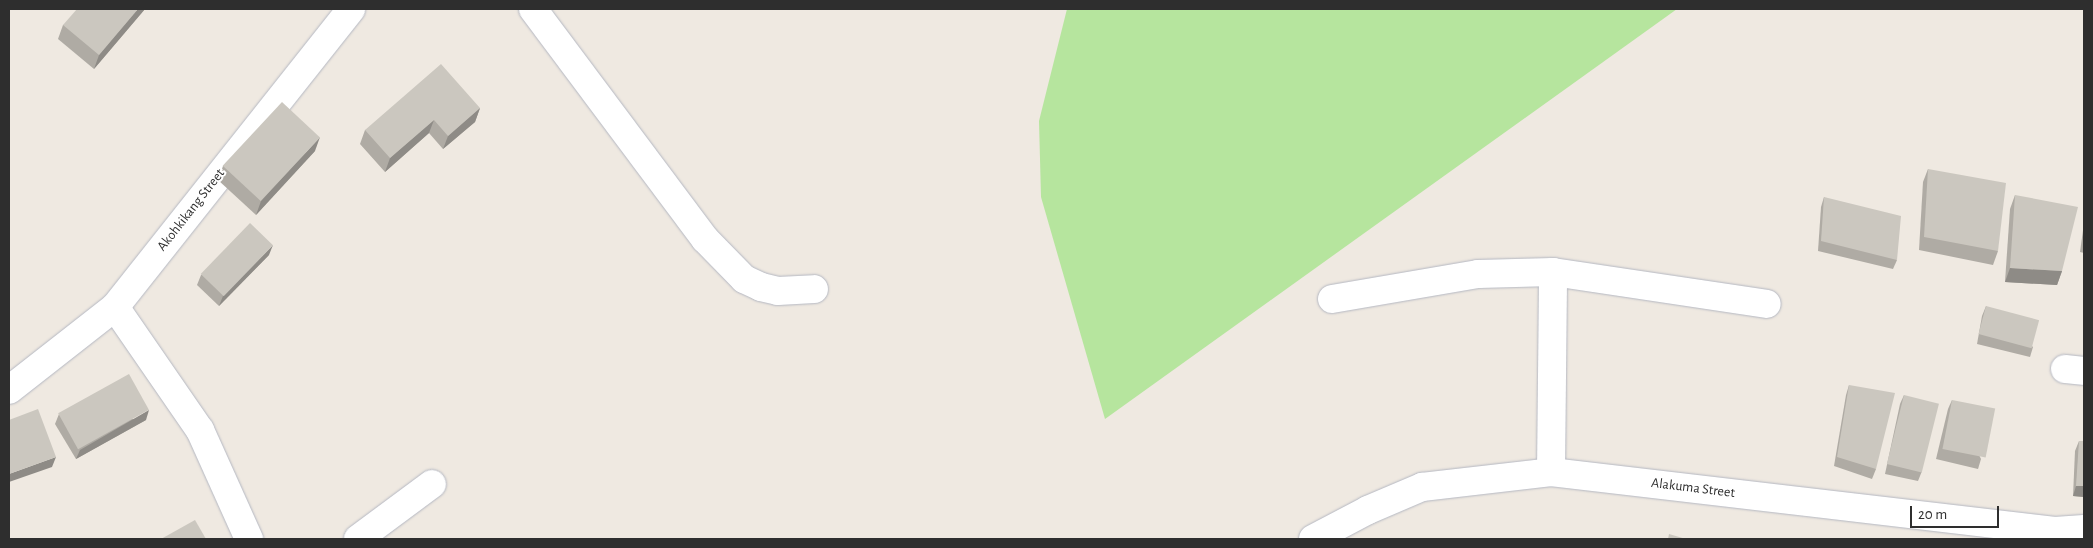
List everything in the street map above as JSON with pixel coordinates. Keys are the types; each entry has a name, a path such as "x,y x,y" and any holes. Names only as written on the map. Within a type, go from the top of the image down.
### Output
{"street":[{"name":"Akohkikang Street","path":"9,390 114,307 351,9"},
{"path":"532,9 705,240 744,279 761,287 778,291 814,289"},
{"path":"1332,299 1478,274 1553,272 1767,304"},
{"path":"1551,472 1553,272"},
{"path":"114,307 200,430 249,539"},
{"name":"Alakuma Street","path":"1313,539 1368,510 1422,487 1551,472 2055,531 2084,529"},
{"path":"358,539 432,484"}],"green space":[{"path":"1067,9 1677,9 1105,419 1041,197 1039,121"}],"building":[{"path":"77,9 138,9 99,55 63,25"},
{"path":"441,64 480,108 448,136 434,120 390,158 365,130"},
{"path":"282,102 320,137 261,201 223,166"},
{"path":"1928,169 2006,183 1998,251 1924,237"},
{"path":"2015,195 2078,207 2062,271 2010,268"},
{"path":"1824,197 1901,216 1897,260 1821,241"},
{"path":"250,223 273,245 224,296 201,274"},
{"path":"1986,306 2039,320 2032,348 1978,334"},
{"path":"129,374 149,410 78,449 58,413"},
{"path":"1849,385 1895,393 1876,469 1837,457"},
{"path":"1904,395 1939,404 1922,473 1887,464"},
{"path":"1952,400 1995,408 1986,457 1942,449"},
{"path":"38,409 56,457 9,474 9,420"},
{"path":"2079,441 2084,441 2084,486 2076,486"},
{"path":"195,520 206,539 161,539"},
{"path":"1669,534 1686,539 1668,539"}]}
